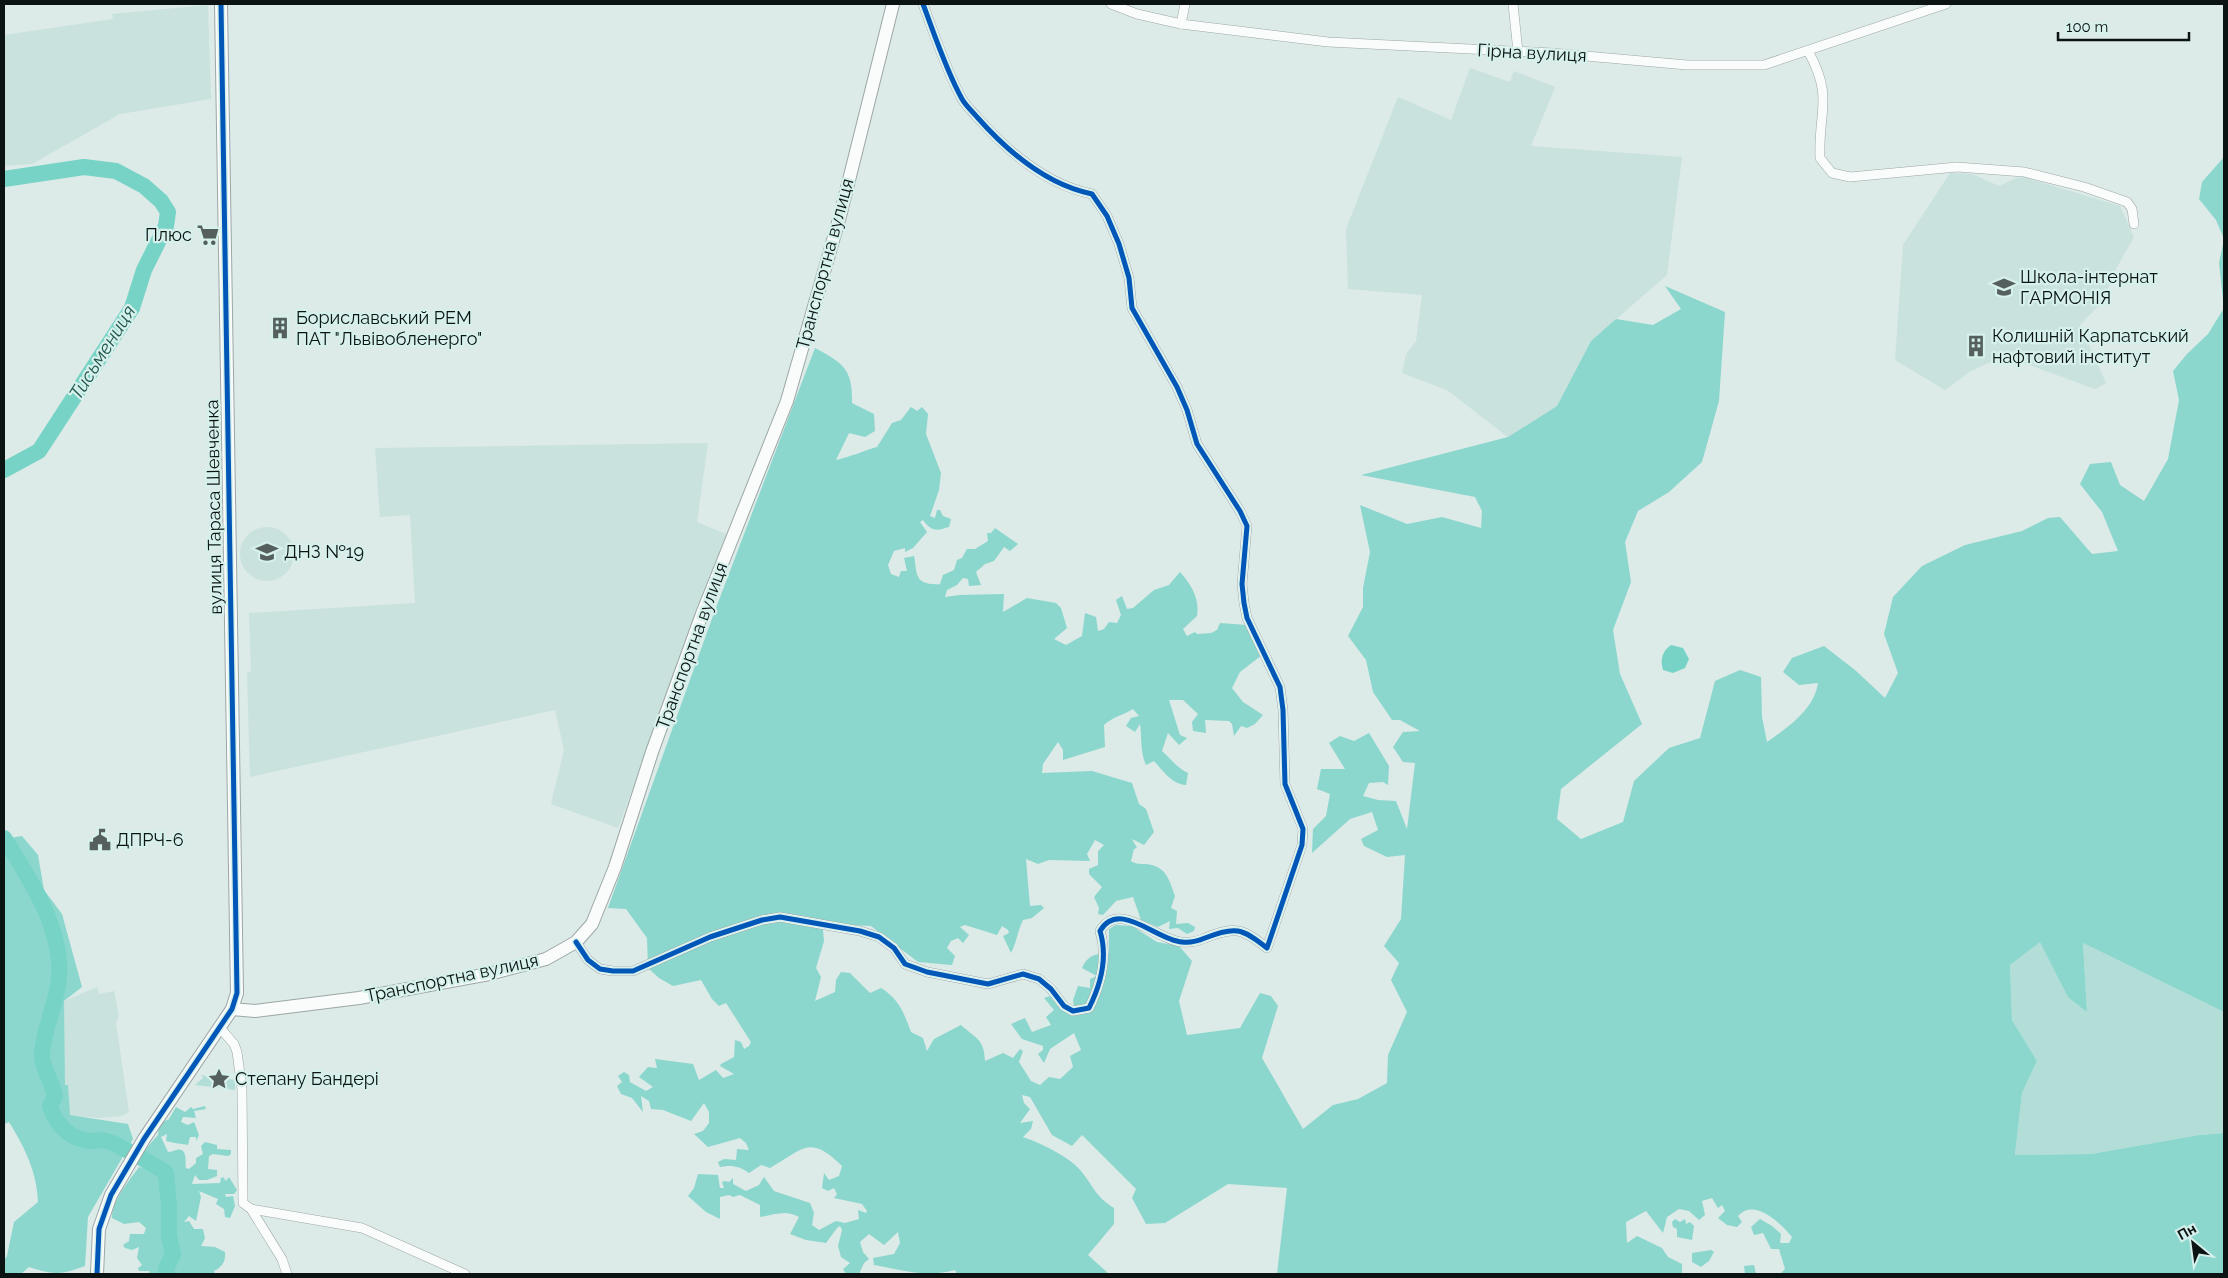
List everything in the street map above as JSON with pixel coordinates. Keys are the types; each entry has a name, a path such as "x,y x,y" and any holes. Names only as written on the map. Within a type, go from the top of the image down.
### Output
{"street":[{"name":"вулиця Тараса Шевченка","path":"221,4 227,481 237,977 237,993 232,1009"},
{"name":"Транспортна вулиця","path":"232,1009 255,1011 359,998 470,977 546,959 586,934 599,910 698,623 787,401 840,216 893,4"},
{"path":"576,942 588,960 600,968 613,971 633,971 710,937 762,920 780,917 860,931 879,937 894,948 905,964 927,972 988,984 1022,974 1038,979 1052,989 1064,1006 1073,1011 1089,1008 1096,995 1105,956 1100,931 1112,919 1132,921 1162,937 1182,942 1196,941 1220,932 1235,929 1249,934 1267,948 1302,845 1303,829 1285,784 1283,710 1280,687 1247,618 1244,603 1242,584 1247,526 1240,511 1196,444 1187,410 1132,308 1129,278 1119,244 1107,216 1092,194 1074,190 1045,174 997,140 968,107 963,101 937,42 923,4"},
{"name":"Гірна вулиця","path":"1111,4 1155,19 1181,24 1328,42 1518,52 1687,65 1764,65 1946,4"},
{"path":"1181,24 1185,4"},
{"path":"1513,4 1518,52"},
{"path":"1808,51 1818,68 1824,91 1820,158 1832,173 1850,177 1957,167 2024,172 2084,187 2127,202 2132,209 2134,224"},
{"path":"97,1274 99,1229 102,1216 121,1177 144,1139 232,1009"},
{"path":"220,1028 229,1037 237,1052 242,1089 244,1203 282,1259 287,1274"},
{"path":"250,1210 362,1228 465,1274"}],"shaded area":[{"path":"208,5 211,99 120,114 32,164 4,166 4,35 113,19 112,14"},
{"path":"1470,68 1510,82 1514,71 1555,87 1531,146 1682,157 1667,275 1591,341 1557,406 1508,437 1447,390 1402,373 1406,354 1416,341 1422,295 1348,289 1346,229 1398,97 1451,120"},
{"path":"2224,157 2224,239 2216,220 2199,199 2202,182"},
{"name":"Школа-інтернат ГАРМОНІЯ","path":"1950,173 1972,174 1999,186 2016,178 2024,177 2120,206 2134,237 2112,276 2105,299 2080,325 2106,383 2095,389 2010,358 2000,358 1971,371 1945,390 1895,360 1903,245"},
{"path":"2224,240 2224,308 2219,263"},
{"path":"1665,286 1725,312 1719,401 1702,462 1669,492 1638,511 1625,542 1631,582 1613,630 1620,674 1642,724 1561,789 1557,819 1581,839 1623,822 1634,781 1669,748 1700,738 1715,681 1740,670 1761,677 1762,717 1767,742 1806,710 1816,693 1818,683 1799,685 1783,672 1792,658 1824,646 1855,670 1885,698 1898,673 1884,634 1893,597 1922,566 1965,545 2022,531 2048,518 2060,517 2092,554 2118,551 2102,512 2080,484 2090,464 2111,462 2120,485 2144,501 2168,459 2179,400 2173,371 2187,354 2208,334 2224,308 2224,1012 2083,943 2087,1012 2068,997 2040,942 2010,965 2012,1020 2037,1061 2022,1093 2015,1155 2091,1154 2199,1135 2224,1133 2224,1274 1780,1274 1785,1269 1779,1249 1771,1249 1763,1233 1754,1235 1751,1227 1760,1219 1781,1234 1780,1243 1789,1243 1792,1237 1767,1214 1752,1209 1738,1216 1742,1222 1737,1227 1727,1225 1718,1218 1725,1211 1722,1205 1718,1208 1712,1198 1702,1201 1705,1215 1699,1220 1689,1211 1679,1209 1667,1217 1663,1233 1646,1211 1626,1222 1627,1243 1637,1236 1662,1248 1668,1257 1682,1264 1682,1274 1277,1274 1287,1188 1228,1184 1165,1223 1146,1224 1132,1198 1136,1189 1082,1135 1072,1146 1052,1135 1030,1097 1022,1095 1024,1103 1030,1109 1020,1123 1033,1121 1031,1129 1023,1137 1046,1146 1076,1165 1099,1195 1114,1208 1114,1224 1088,1255 1109,1274 957,1274 955,1270 924,1273 874,1265 873,1258 894,1254 900,1243 898,1232 884,1245 869,1234 860,1242 863,1252 869,1259 864,1263 859,1274 846,1274 843,1269 850,1263 841,1257 838,1246 842,1230 840,1226 826,1243 806,1240 790,1234 799,1217 789,1213 760,1217 760,1205 740,1195 733,1197 729,1195 720,1197 720,1219 706,1212 688,1196 694,1188 698,1174 718,1175 720,1188 724,1188 722,1182 729,1182 733,1178 733,1184 746,1191 759,1185 764,1177 774,1191 810,1203 814,1213 812,1225 819,1230 836,1221 845,1223 859,1219 858,1210 866,1213 867,1211 862,1204 834,1198 837,1194 834,1188 828,1191 822,1188 824,1173 829,1180 839,1176 842,1166 831,1156 822,1150 806,1148 770,1168 761,1165 749,1173 735,1167 720,1167 718,1162 724,1159 736,1160 737,1149 749,1150 746,1143 740,1138 708,1147 694,1134 703,1131 709,1123 709,1112 704,1103 691,1121 663,1110 651,1109 649,1101 641,1096 643,1112 632,1098 621,1094 617,1086 622,1082 618,1076 624,1072 629,1075 630,1082 646,1091 653,1087 639,1077 648,1067 657,1068 655,1059 693,1064 699,1080 716,1070 723,1078 734,1074 720,1066 734,1057 735,1040 741,1042 744,1049 751,1042 726,1003 719,1006 712,999 701,980 673,986 659,978 648,968 647,938 626,909 608,908 714,613 815,348 833,358 844,368 851,382 852,403 874,414 875,431 865,437 849,433 836,460 877,447 892,423 901,420 911,407 917,411 922,407 928,414 926,434 941,473 939,490 930,516 935,518 937,510 940,510 943,516 951,519 949,527 937,530 929,527 923,520 920,522 927,532 913,548 905,552 905,548 894,551 888,565 891,574 899,577 901,571 907,571 904,558 914,556 919,578 926,583 940,584 943,575 954,570 957,560 962,558 967,549 975,549 988,541 987,533 991,533 995,528 1018,544 1010,551 1004,547 994,561 985,564 976,572 981,585 969,586 968,579 963,578 957,585 947,590 945,597 1004,594 1003,612 1027,598 1056,603 1061,608 1067,628 1054,639 1066,645 1082,636 1085,613 1096,617 1098,631 1104,629 1109,622 1117,623 1121,615 1116,600 1122,596 1127,609 1133,608 1154,590 1169,585 1180,572 1191,587 1196,598 1198,610 1197,616 1183,629 1187,636 1195,632 1197,634 1211,633 1217,630 1220,623 1247,625 1262,655 1240,672 1232,688 1243,702 1263,715 1255,724 1247,728 1241,726 1234,736 1232,724 1229,721 1205,720 1206,733 1193,731 1192,722 1198,714 1183,700 1169,700 1180,735 1187,738 1179,745 1168,733 1162,751 1177,766 1188,773 1186,785 1172,780 1154,761 1146,765 1142,750 1140,724 1135,732 1126,726 1131,718 1139,716 1133,709 1104,725 1105,747 1063,760 1063,750 1058,742 1043,764 1042,773 1092,771 1132,783 1139,804 1146,809 1154,832 1144,845 1132,839 1137,848 1134,849 1131,861 1153,865 1166,874 1175,896 1171,908 1177,911 1176,924 1188,923 1195,927 1194,931 1187,934 1178,928 1169,929 1170,921 1158,927 1141,920 1133,897 1116,901 1103,915 1098,914 1099,908 1094,897 1102,887 1089,874 1089,869 1098,865 1098,851 1104,845 1095,840 1087,854 1090,861 1049,860 1038,864 1026,859 1030,906 1041,905 1044,908 1032,918 1023,920 1011,953 1003,936 1009,933 1008,930 1002,926 997,935 965,925 960,927 969,935 963,943 958,938 951,941 947,948 955,956 952,965 918,962 871,926 848,925 822,920 824,941 816,968 821,977 815,1001 835,992 836,980 841,972 850,973 870,993 881,988 897,1002 911,1032 923,1038 927,1051 934,1039 961,1025 981,1043 985,1061 1003,1053 1013,1058 1020,1049 1023,1051 1019,1062 1031,1081 1040,1085 1049,1077 1060,1079 1073,1067 1070,1056 1081,1050 1074,1033 1050,1049 1044,1063 1038,1054 1043,1050 1043,1046 1022,1039 1011,1024 1025,1018 1032,1032 1051,1025 1046,1017 1054,1010 1044,998 1050,996 1060,1009 1075,1015 1073,1000 1078,986 1090,988 1090,979 1097,976 1082,968 1084,964 1092,956 1109,953 1109,929 1116,925 1132,926 1157,942 1179,946 1192,961 1179,1001 1187,1035 1240,1028 1260,993 1271,996 1278,1006 1262,1058 1303,1129 1333,1105 1358,1099 1387,1083 1388,1055 1407,1012 1391,980 1399,963 1384,946 1401,919 1405,855 1387,857 1364,846 1361,839 1378,830 1372,812 1350,819 1312,853 1313,829 1326,816 1330,794 1317,789 1321,769 1345,769 1329,743 1340,736 1354,741 1369,733 1389,766 1388,785 1383,782 1369,783 1363,796 1378,800 1396,801 1407,829 1415,763 1403,762 1393,747 1403,732 1420,731 1400,720 1392,720 1373,692 1366,660 1348,636 1363,607 1363,588 1370,552 1360,505 1407,524 1442,517 1481,528 1482,511 1475,497 1361,475 1508,437 1557,406 1591,341 1616,319 1653,325 1681,309"},
{"path":"708,443 697,522 726,534 618,828 551,804 564,750 555,710 250,777 247,673 251,672 249,613 415,603 410,515 380,517 375,448"},
{"name":"ДНЗ №19","path":"262,527 272,527 282,531 290,539 294,554 290,569 282,577 272,581 262,581 252,577 244,569 240,559 240,549 244,539 252,531"},
{"path":"1671,645 1683,648 1689,659 1685,668 1673,673 1663,670 1662,663 1662,656"},
{"path":"22,836 38,855 44,890 62,914 82,987 64,1001 65,1085 68,1085 70,1115 128,1124 133,1139 88,1217 85,1266 57,1273 29,1267 21,1274 4,1274 4,1260 7,1256 14,1222 38,1202 33,1170 25,1151 9,1122 4,1124 4,839"},
{"path":"2040,941 2087,1012 2083,943 2224,1012 2224,1133 2199,1135 2091,1154 2015,1155 2022,1093 2037,1061 2012,1020 2010,965"},
{"path":"97,987 99,994 114,991 119,1016 116,1023 129,1112 122,1116 99,1118 70,1115 63,1068 64,1001"},
{"path":"202,1075 217,1077 217,1081 220,1081 221,1078 235,1080 235,1090 195,1085 203,1078"},
{"path":"205,1106 206,1109 194,1111 196,1118 183,1117 181,1122 188,1125 194,1122 199,1135 196,1141 196,1137 190,1137 188,1145 166,1141 167,1134 161,1137 168,1152 180,1150 184,1153 186,1168 189,1169 196,1163 196,1158 203,1154 201,1146 205,1142 217,1145 217,1149 231,1150 231,1154 228,1156 213,1154 209,1156 208,1169 217,1170 217,1176 207,1180 199,1180 195,1175 192,1184 220,1183 221,1178 223,1177 226,1181 229,1177 237,1190 234,1194 225,1194 226,1197 233,1196 235,1206 230,1218 225,1217 224,1209 216,1204 218,1199 199,1191 201,1197 196,1221 189,1216 184,1222 189,1221 194,1229 203,1229 205,1238 201,1246 215,1247 225,1252 224,1261 214,1271 215,1274 148,1274 150,1271 139,1271 138,1268 142,1265 137,1258 139,1247 132,1250 125,1248 123,1245 129,1241 130,1234 144,1234 146,1228 139,1222 124,1224 112,1218 115,1204 139,1167 144,1168 147,1165 141,1154 158,1135 159,1124 169,1119 176,1107 185,1112 191,1107 193,1109"},
{"path":"1675,1219 1680,1222 1685,1219 1686,1224 1690,1222 1694,1226 1692,1240 1677,1237 1677,1229 1673,1227 1672,1222"},
{"path":"1711,1250 1714,1252 1709,1261 1701,1267 1692,1262 1692,1253"},
{"path":"1754,1265 1756,1274 1745,1274 1744,1266"}],"waterway":[{"name":"Тисьмениця","path":"4,179 84,167 116,171 144,186 161,201 168,212 166,226 144,270 132,308 39,451 4,470"},
{"name":"Тисьмениця","path":"4,838 42,904 56,941 59,959 58,988 44,1038 42,1056 55,1096 50,1106 60,1125 77,1138 92,1141 104,1140 113,1143 166,1173 169,1236 173,1254 166,1269 167,1274"}],"cycle path":[{"path":"97,1274 99,1229 111,1195 144,1139 232,1009 237,993 221,4"},
{"path":"576,942 588,960 600,969 633,971 710,937 762,920 780,917 860,931 879,937 894,948 905,964 927,972 988,984 1023,974 1039,979 1051,989 1064,1006 1073,1011 1089,1008 1097,990 1102,970 1103,951 1100,931 1108,922 1117,919 1127,920 1172,940 1182,942 1197,941 1215,934 1238,931 1251,936 1267,948 1302,845 1303,829 1285,784 1283,710 1280,687 1247,618 1244,603 1242,584 1247,526 1240,511 1197,444 1187,410 1177,387 1132,308 1129,278 1119,244 1107,216 1092,194 1075,190 1059,183 1029,165 1001,142 967,106 941,53 923,4"}],"place":[{"name":"Плюс","path":"208,235"},
{"name":"Школа-інтернат ГАРМОНІЯ","path":"2004,287"},
{"name":"Бориславський РЕМ ПАТ \"Львівобленерго\"","path":"280,328"},
{"name":"Колишній Карпатський нафтовий інститут","path":"1976,346"},
{"name":"ДНЗ №19","path":"267,552"},
{"name":"ДПРЧ-6","path":"100,840"},
{"name":"Степану Бандері","path":"219,1079"}]}
